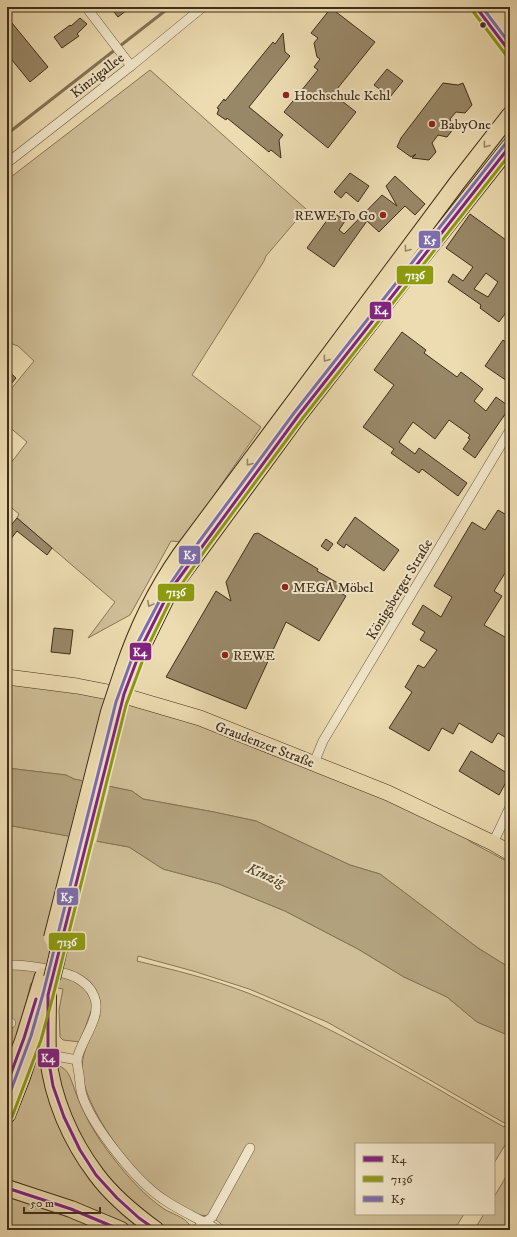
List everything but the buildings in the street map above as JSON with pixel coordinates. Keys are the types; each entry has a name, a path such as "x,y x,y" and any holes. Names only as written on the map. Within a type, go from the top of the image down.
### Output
{"highway":[{"path":"7,1084 49,971 118,714 131,646 143,618 172,567 456,183 510,115"},
{"path":"127,671 174,585 298,416 510,146"},
{"path":"49,971 48,1057 53,1086 64,1118 80,1150 96,1175 117,1198 139,1218 156,1230"},
{"path":"7,1115 36,1038 48,995"},
{"path":"8,1188 71,1209 121,1230"}],"main road":[{"name":"Graudenzer Straße","path":"7,677 77,686 118,694 200,718 388,793 494,843 510,853"}],"street":[{"path":"86,7 131,66"},
{"name":"Kinzigallee","path":"7,163 131,66 203,7"},
{"path":"476,7 510,52"},
{"name":"Königsberger Straße","path":"314,763 323,741 510,430"},
{"path":"494,843 510,807"},
{"path":"7,965 18,965 67,974 84,983 91,991 95,997 95,1017 77,1060 82,1096 91,1116 116,1151 144,1184 163,1200 206,1222 218,1230"},
{"path":"48,1057 56,1056 77,1060"},
{"path":"198,1230 212,1217 250,1148"}],"shaded area":[{"path":"150,70 306,209 266,256 192,375 261,427 182,542 171,541 130,615 88,638 115,602 17,518 19,514 7,504 7,468 27,442 7,425 7,394 34,361 18,346 7,342 7,180"},
{"path":"7,682 92,694 196,724 347,781 469,836 469,841 508,862 510,859 510,968 478,948 380,874 350,865 256,821 143,799 132,791 74,779 66,775 7,768"},
{"path":"7,825 129,847 163,869 219,884 285,911 358,949 404,977 447,997 477,1022 510,1036 510,1137 495,1161 495,1143 355,1143 355,1215 463,1215 454,1230 228,1230 212,1217 200,1215 162,1194 137,1171 111,1138 90,1101 84,1084 82,1069 82,1062 86,1048 100,1015 91,1011 80,1042 63,1040 60,1037 59,1010 63,989 31,983 7,1069","holes":["138,956 193,971 249,989 327,1022 506,1124 504,1127 378,1055 314,1022 248,993 221,983 137,961"]},
{"path":"42,1049 55,1115 141,1227 140,1230 7,1179 7,1127 22,1093 37,1050"},
{"path":"59,1066 65,1069 71,1079 90,1124 107,1151 119,1166 150,1198 164,1209 188,1222 192,1230 166,1230 149,1218 105,1178 71,1123 55,1069"},
{"path":"510,1170 510,1230 474,1230 483,1215 495,1215 495,1195"},
{"path":"7,1196 39,1205 105,1230 7,1230"}],"water":[{"name":"Kinzig","path":"7,768 66,775 74,779 132,791 143,799 256,821 350,865 380,874 478,948 510,968 510,1036 477,1022 447,997 404,977 358,949 285,911 219,884 163,869 129,847 7,825"}],"pier":[{"path":"83,778 110,784 96,843 68,838"}],"waterway":[{"path":"7,134 170,7"}],"transit line":[{"name":"K4","path":"476,7 510,52"},
{"name":"K5","path":"482,7 510,44"},
{"name":"7136","path":"472,10 506,55"},
{"name":"K5","path":"7,1101 31,1036 43,994 116,702 138,642 162,596 198,543 294,413 506,143"},
{"name":"K4","path":"156,1230 139,1218 117,1198 96,1175 80,1150 64,1117 53,1086 48,1057 48,995 124,694 143,644 174,585 298,416 510,146"},
{"name":"7136","path":"12,1117 41,1040 126,705 148,646 170,601 206,549 302,419 510,154"},
{"name":"K4","path":"7,1084 24,1038 36,999"},
{"name":"K4","path":"7,1188 71,1209 121,1230"}],"place":[{"name":"Hochschule Kehl","path":"286,95"},
{"name":"BabyOne","path":"432,124"},
{"name":"REWE To Go","path":"383,215"},
{"name":"MEGA Möbel","path":"285,587"},
{"name":"REWE","path":"225,655"}]}
